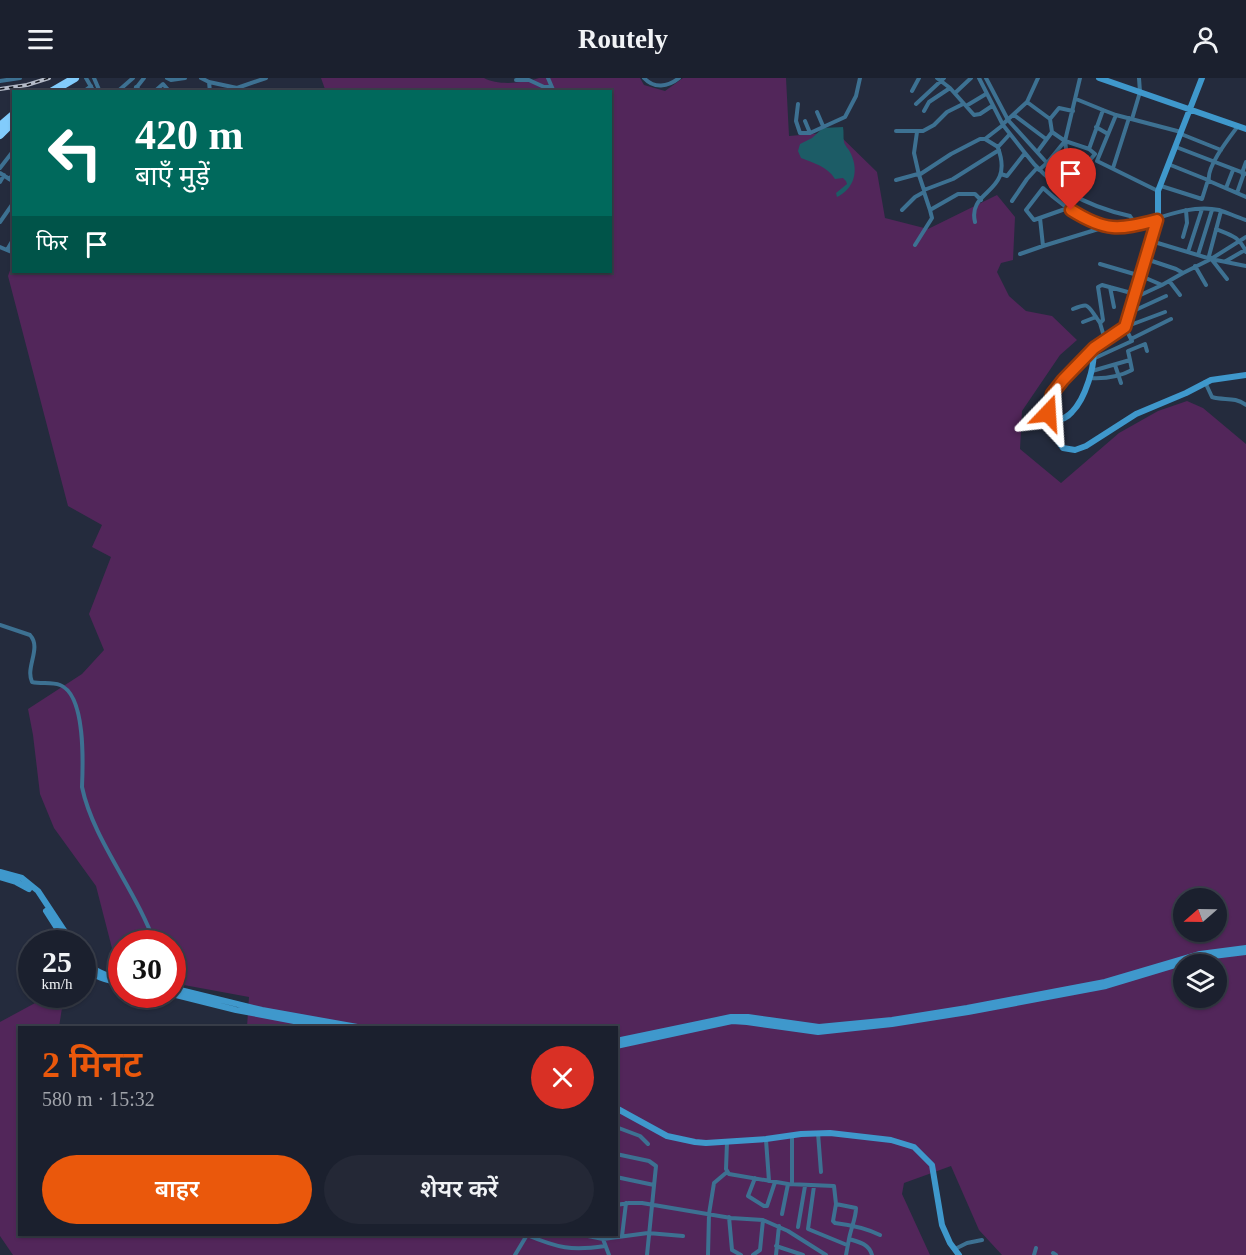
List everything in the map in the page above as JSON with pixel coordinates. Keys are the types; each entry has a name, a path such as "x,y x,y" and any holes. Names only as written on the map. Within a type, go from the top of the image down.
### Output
{"highway":[{"path":"54,90 75,78"},
{"path":"64,90 85,78"},
{"path":"0,126 8,118"},
{"path":"0,135 8,118"}],"main road":[{"path":"1100,78 1246,129"},
{"path":"1202,78 1159,188 1157,220 1125,327 1094,348 1095,358 1089,378 1071,414 1051,423 1060,446 1068,450 1075,450 1086,446 1136,414 1186,393 1205,382 1246,375"},
{"path":"0,872 38,891 64,930"},
{"path":"0,877 20,880 33,892 58,930"},
{"path":"618,1041 731,1017 827,1027 918,1016 1105,982 1200,954 1246,950"},
{"path":"618,1046 732,1021 818,1032 918,1020 1106,986 1189,961 1246,950"},
{"path":"186,991 272,1012 352,1026"},
{"path":"186,998 236,1010 320,1026"},
{"path":"618,1109 667,1136 695,1142 727,1142 818,1133 891,1140 914,1147 932,1165 942,1225 959,1255"}],"street":[{"path":"0,81 20,78"},
{"path":"85,78 93,90"},
{"path":"119,90 133,78"},
{"path":"134,89 144,78"},
{"path":"169,90 169,79 184,78"},
{"path":"201,78 237,88 266,78"},
{"path":"548,78 552,89"},
{"path":"644,78 647,82 662,86 671,84 679,78"},
{"path":"798,104 796,121 798,132 803,134 810,132 845,117 856,96 860,78"},
{"path":"912,91 919,78"},
{"path":"956,93 971,78"},
{"path":"979,78 1009,135 1038,169 1085,203 1106,211 1130,216 1132,219 1125,228"},
{"path":"986,78 1008,120 1023,139 1038,151 1073,188"},
{"path":"896,180 918,174 951,154 985,139 1027,102 1038,78"},
{"path":"1027,102 1050,118 1052,132 1065,141 1089,149 1095,154 1085,166 1068,163 1065,141 1080,78"},
{"path":"1113,168 1140,92 1139,78"},
{"path":"916,104 940,79 976,116 992,106"},
{"path":"516,80 529,80 552,89"},
{"path":"209,82 210,90"},
{"path":"156,90 163,84 169,90"},
{"path":"86,90 91,86"},
{"path":"924,111 929,102 950,88"},
{"path":"896,131 917,132 930,128 947,112 986,94"},
{"path":"1076,99 1116,115 1181,133 1221,150"},
{"path":"1050,118 1059,108 1073,111"},
{"path":"1089,149 1103,110"},
{"path":"817,112 823,126"},
{"path":"1014,115 1046,139"},
{"path":"1116,115 1097,161 1159,188 1201,200 1214,163 1238,126"},
{"path":"805,121 810,132"},
{"path":"1096,127 1108,134"},
{"path":"915,246 932,218 914,153 917,132"},
{"path":"1038,151 1052,132"},
{"path":"902,210 924,191 953,179 998,148 1009,135"},
{"path":"975,222 976,204 996,186 1003,164 998,148 985,139"},
{"path":"1012,201 1027,179 1047,163 1065,141"},
{"path":"1176,147 1244,173"},
{"path":"0,168 12,153"},
{"path":"1001,174 1007,176 1025,153"},
{"path":"1237,193 1246,162"},
{"path":"1168,164 1246,197"},
{"path":"1226,188 1233,170"},
{"path":"0,183 2,174 11,181"},
{"path":"1051,180 1026,210 1033,220 1068,208"},
{"path":"1043,188 1084,218 1108,227 1125,228 1186,210 1202,209 1221,211 1246,220"},
{"path":"930,210 958,194 975,194 981,200"},
{"path":"1188,252 1202,209"},
{"path":"1183,237 1187,223 1186,210"},
{"path":"1198,255 1212,210"},
{"path":"1221,211 1209,256 1227,279"},
{"path":"0,222 2,214"},
{"path":"1040,218 1043,246"},
{"path":"1020,254 1108,227"},
{"path":"1216,229 1236,237 1246,251 1225,262"},
{"path":"1100,323 1103,320 1096,289 1102,285 1135,296 1170,282 1246,237"},
{"path":"1151,240 1211,259 1246,266"},
{"path":"7,250 12,241"},
{"path":"0,248 12,252"},
{"path":"1146,259 1183,273"},
{"path":"1100,264 1162,285"},
{"path":"1195,266 1206,285"},
{"path":"1170,282 1179,295"},
{"path":"1110,287 1114,307"},
{"path":"1130,312 1166,296"},
{"path":"1073,309 1088,306 1100,323 1105,340"},
{"path":"1136,348 1125,327 1165,312"},
{"path":"1083,322 1096,318"},
{"path":"1095,358 1171,319"},
{"path":"1089,378 1104,379 1132,370 1128,351 1144,344 1147,351"},
{"path":"1051,423 1048,413 1052,394 1094,348"},
{"path":"1091,371 1130,360"},
{"path":"1115,365 1121,383"},
{"path":"1205,382 1212,397 1232,398 1246,405"},
{"path":"0,625 33,638 35,647 29,669 32,682 59,685 72,697 80,720 84,797 97,828 149,930"},
{"path":"618,1128 640,1136 648,1144"},
{"path":"818,1133 821,1172"},
{"path":"782,1214 790,1184 792,1135"},
{"path":"766,1139 769,1181"},
{"path":"708,1255 709,1214 714,1183 727,1172 727,1142"},
{"path":"618,1155 655,1164 657,1171 651,1204 647,1255"},
{"path":"727,1172 805,1186 834,1186 836,1204 833,1221 880,1235"},
{"path":"618,1177 654,1185"},
{"path":"755,1178 748,1196 764,1206 767,1206 775,1182"},
{"path":"798,1227 805,1186"},
{"path":"814,1186 808,1229 847,1245"},
{"path":"622,1236 626,1203"},
{"path":"618,1205 651,1204 729,1217 763,1220 779,1226 826,1255"},
{"path":"836,1204 856,1208 846,1255"},
{"path":"729,1217 732,1250 741,1255"},
{"path":"753,1255 760,1250 763,1220"},
{"path":"776,1255 779,1226"},
{"path":"586,1236 603,1239 648,1233 683,1236"},
{"path":"515,1255 526,1236"},
{"path":"530,1236 571,1252 605,1246"},
{"path":"603,1239 609,1255"},
{"path":"849,1239 862,1242 871,1249 872,1255"},
{"path":"954,1249 982,1240"},
{"path":"776,1246 803,1255"},
{"path":"1034,1255 1036,1248"}],"shaded area":[{"path":"321,78 484,78 490,81 511,83 539,78 640,78 644,85 665,91 683,78 786,78 789,136 836,132 877,172 885,218 928,229 997,195 1015,217 1013,260 1001,263 997,272 1009,296 1026,311 1052,316 1077,340 1060,355 1022,411 1020,449 1061,483 1119,433 1158,411 1187,401 1203,408 1246,444 1246,1255 1002,1255 979,1230 951,1166 904,1183 902,1194 930,1255 13,1255 0,1236 0,1022 26,1008 62,1008 59,1026 18,1026 18,1236 618,1236 618,1026 247,1026 249,997 186,985 186,930 108,930 108,933 96,886 54,828 40,794 28,709 82,674 104,650 89,614 111,557 92,547 102,525 68,506 8,276 12,265 12,273 612,273 612,90 325,90"},
{"path":"843,127 844,142 853,160 855,173 851,184 843,194 837,197 836,193 847,184 846,181 843,178 835,179 824,168 801,158 798,151 800,144 812,138 823,128"}],"railway":[{"path":"0,89 27,85 49,78"}],"route":[{"path":"1048,413 1052,394 1063,380 1099,343 1125,327 1157,220 1116,228 1095,224 1071,210"}]}
